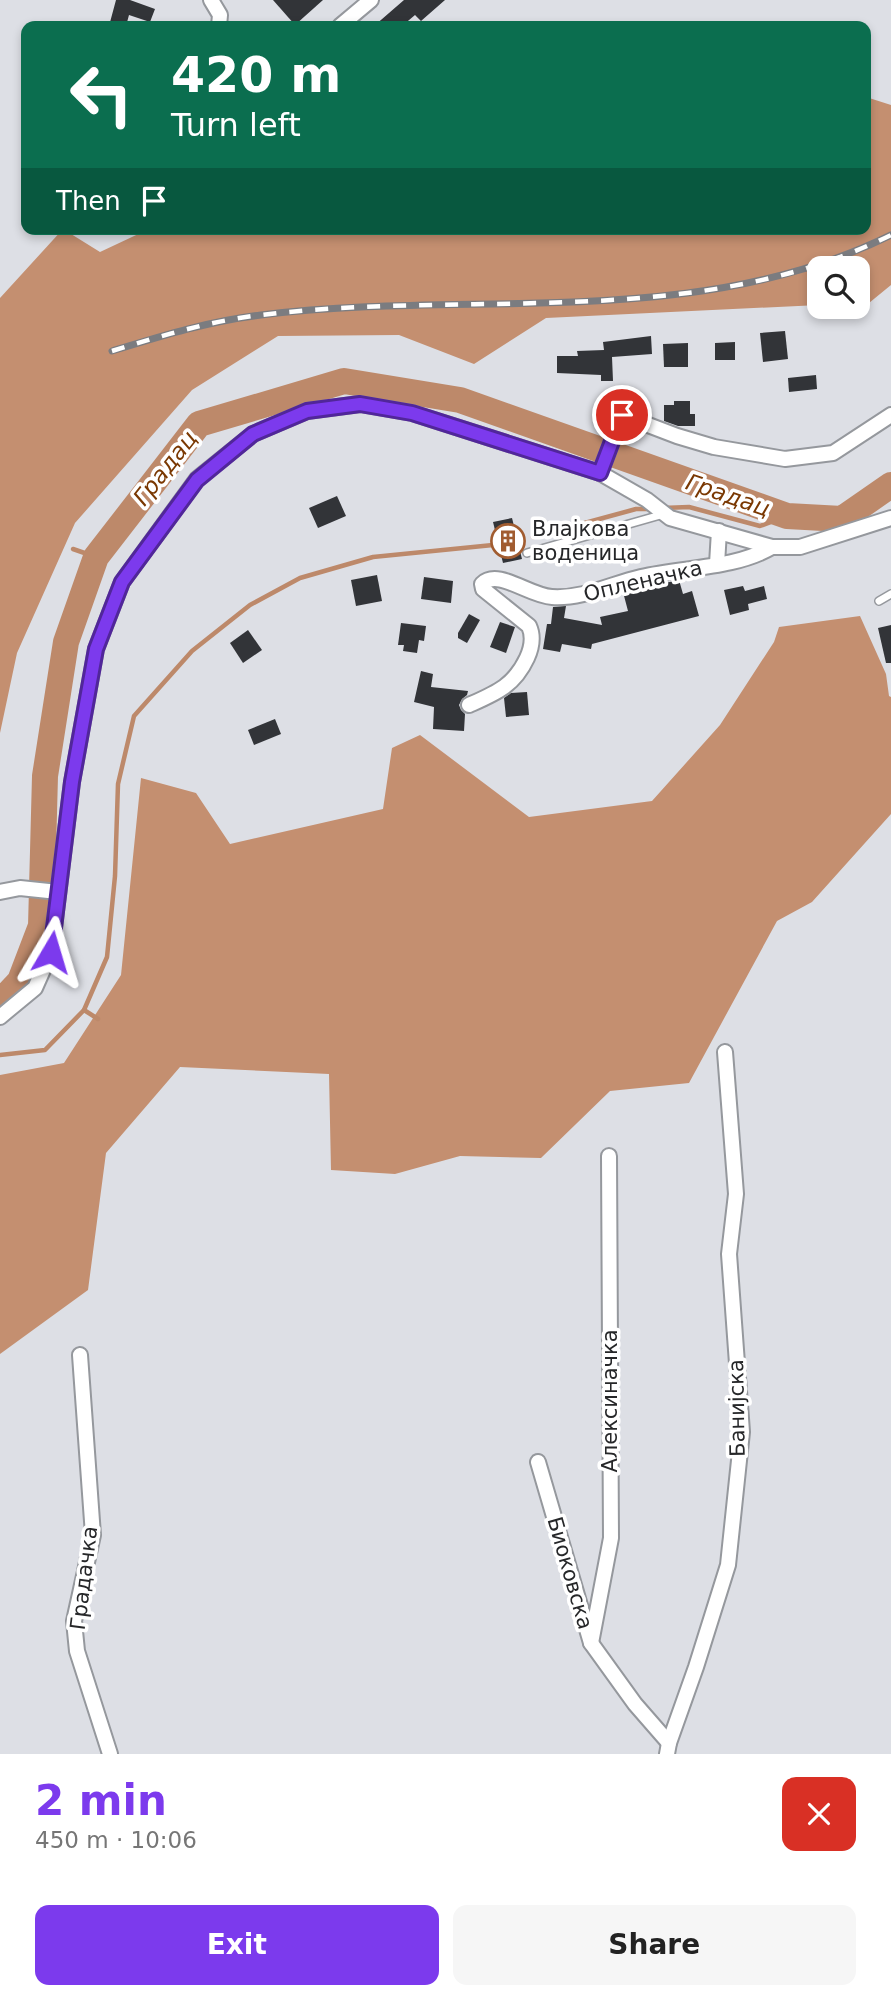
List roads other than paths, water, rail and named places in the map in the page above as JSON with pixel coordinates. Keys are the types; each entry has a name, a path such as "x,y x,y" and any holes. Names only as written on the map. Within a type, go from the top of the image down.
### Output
{"street":[{"path":"211,0 220,15 219,21"},
{"path":"346,21 371,0"},
{"path":"0,1017 35,988 51,952 72,782 96,649 122,582 197,480 253,434 307,411 360,404 412,413 525,452 602,468 664,514 772,547 800,547 891,518"},
{"path":"602,468 622,415 714,447 785,459 833,453 891,415"},
{"path":"717,564 719,531"},
{"name":"Опленачка","path":"469,705 492,695 515,680 531,649 529,626 483,589 482,584 490,578 503,579 539,596 564,598 589,594 641,577 759,555 772,547"},
{"path":"0,892 20,888 58,892"},
{"name":"Банијска","path":"668,1748 728,1565 742,1432 729,1254 736,1194 724,1052"},
{"name":"Алексиначка","path":"591,1643 611,1538 609,1156"},
{"name":"Градачка","path":"80,1356 93,1535 74,1621 77,1651 110,1754"},
{"name":"Биоковска","path":"538,1462 591,1643 668,1748"}],"lane":[{"path":"527,553 664,514"},
{"path":"879,601 891,594"}],"waterway":[{"name":"Градац","path":"0,1002 20,981 41,926 45,776 66,642 96,557 199,424 344,381 460,400 787,516 842,519 891,485"},
{"path":"663,508 689,507 760,526 787,516"},
{"path":"533,537 636,509 651,509"},
{"path":"0,1055 45,1050 84,1010 107,957 115,876 118,784 134,716 192,651 250,605 300,578 373,557 493,545"},
{"path":"73,549 96,557"},
{"path":"84,1010 98,1019"}],"railway":[{"path":"112,351 204,325 261,315 340,308 581,302 660,296 739,285 816,265 891,235"}],"place":[{"name":"Влајкова воденица","path":"508,541"}]}
